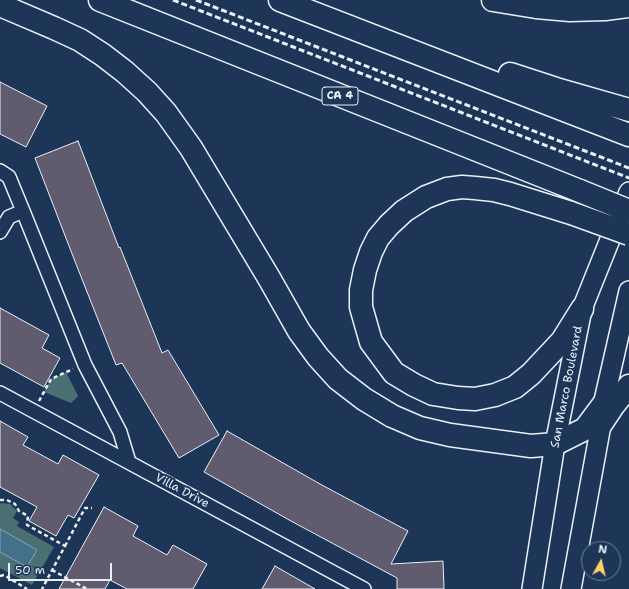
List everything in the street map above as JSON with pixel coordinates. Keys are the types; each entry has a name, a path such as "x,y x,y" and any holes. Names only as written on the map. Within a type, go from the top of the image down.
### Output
{"highway":[{"name":"CA 4","path":"100,0 629,211"},
{"path":"493,0 536,7 570,10 605,9 629,6"},
{"path":"282,1 556,89 626,109"},
{"path":"282,1 620,131"},
{"path":"0,5 80,40 125,72 146,92 166,113 191,148 299,331 318,357 338,379 364,399 392,416 420,428 450,435 531,446 555,444 585,429 613,406 629,386"},
{"path":"582,309 562,341 531,374 515,387 495,395 475,399 458,398 433,394 394,373 371,342 361,307 361,290 365,270 371,252 378,238 404,210 426,197 446,189 462,187 494,190 571,213 629,234"}],"main road":[{"name":"San Marco Boulevard","path":"532,589 555,444 582,309 629,192"},
{"path":"571,589 602,415 629,291"}],"street":[{"path":"0,171 9,177 85,365 120,432 129,462"},
{"path":"0,232 9,218 23,211"},
{"name":"Villa Drive","path":"0,393 364,589"}],"path":[{"path":"33,410 51,379 85,365"},
{"path":"0,500 7,500 15,504 19,511 28,516 26,525 65,546"},
{"path":"42,589 85,508 92,508"},
{"path":"52,570 87,589"},
{"path":"0,576 4,575 27,589"}],"green space":[{"path":"66,372 78,396 71,403 44,392 51,379"},
{"path":"1,503 10,504 17,511 13,518 19,522 17,526 54,547 32,585 0,568"}],"water":[{"path":"0,529 37,550 27,567 0,552"}],"building":[{"path":"0,82 47,106 26,147 0,134"},
{"path":"78,141 119,248 120,247 162,353 168,350 219,435 179,458 122,363 116,365 35,158"},
{"path":"0,308 49,335 42,348 60,358 44,387 0,363"},
{"path":"0,421 28,437 23,445 58,464 63,455 99,475 74,518 68,515 56,536 29,521 37,507 0,487"},
{"path":"227,431 320,484 408,531 391,564 443,561 444,589 397,589 397,578 204,472"},
{"path":"104,507 138,526 133,536 167,555 173,545 207,564 193,589 127,589 110,580 105,589 59,589"},
{"path":"275,566 315,589 262,589"}],"railway":[{"path":"173,0 629,178"},
{"path":"196,0 629,168"}]}
